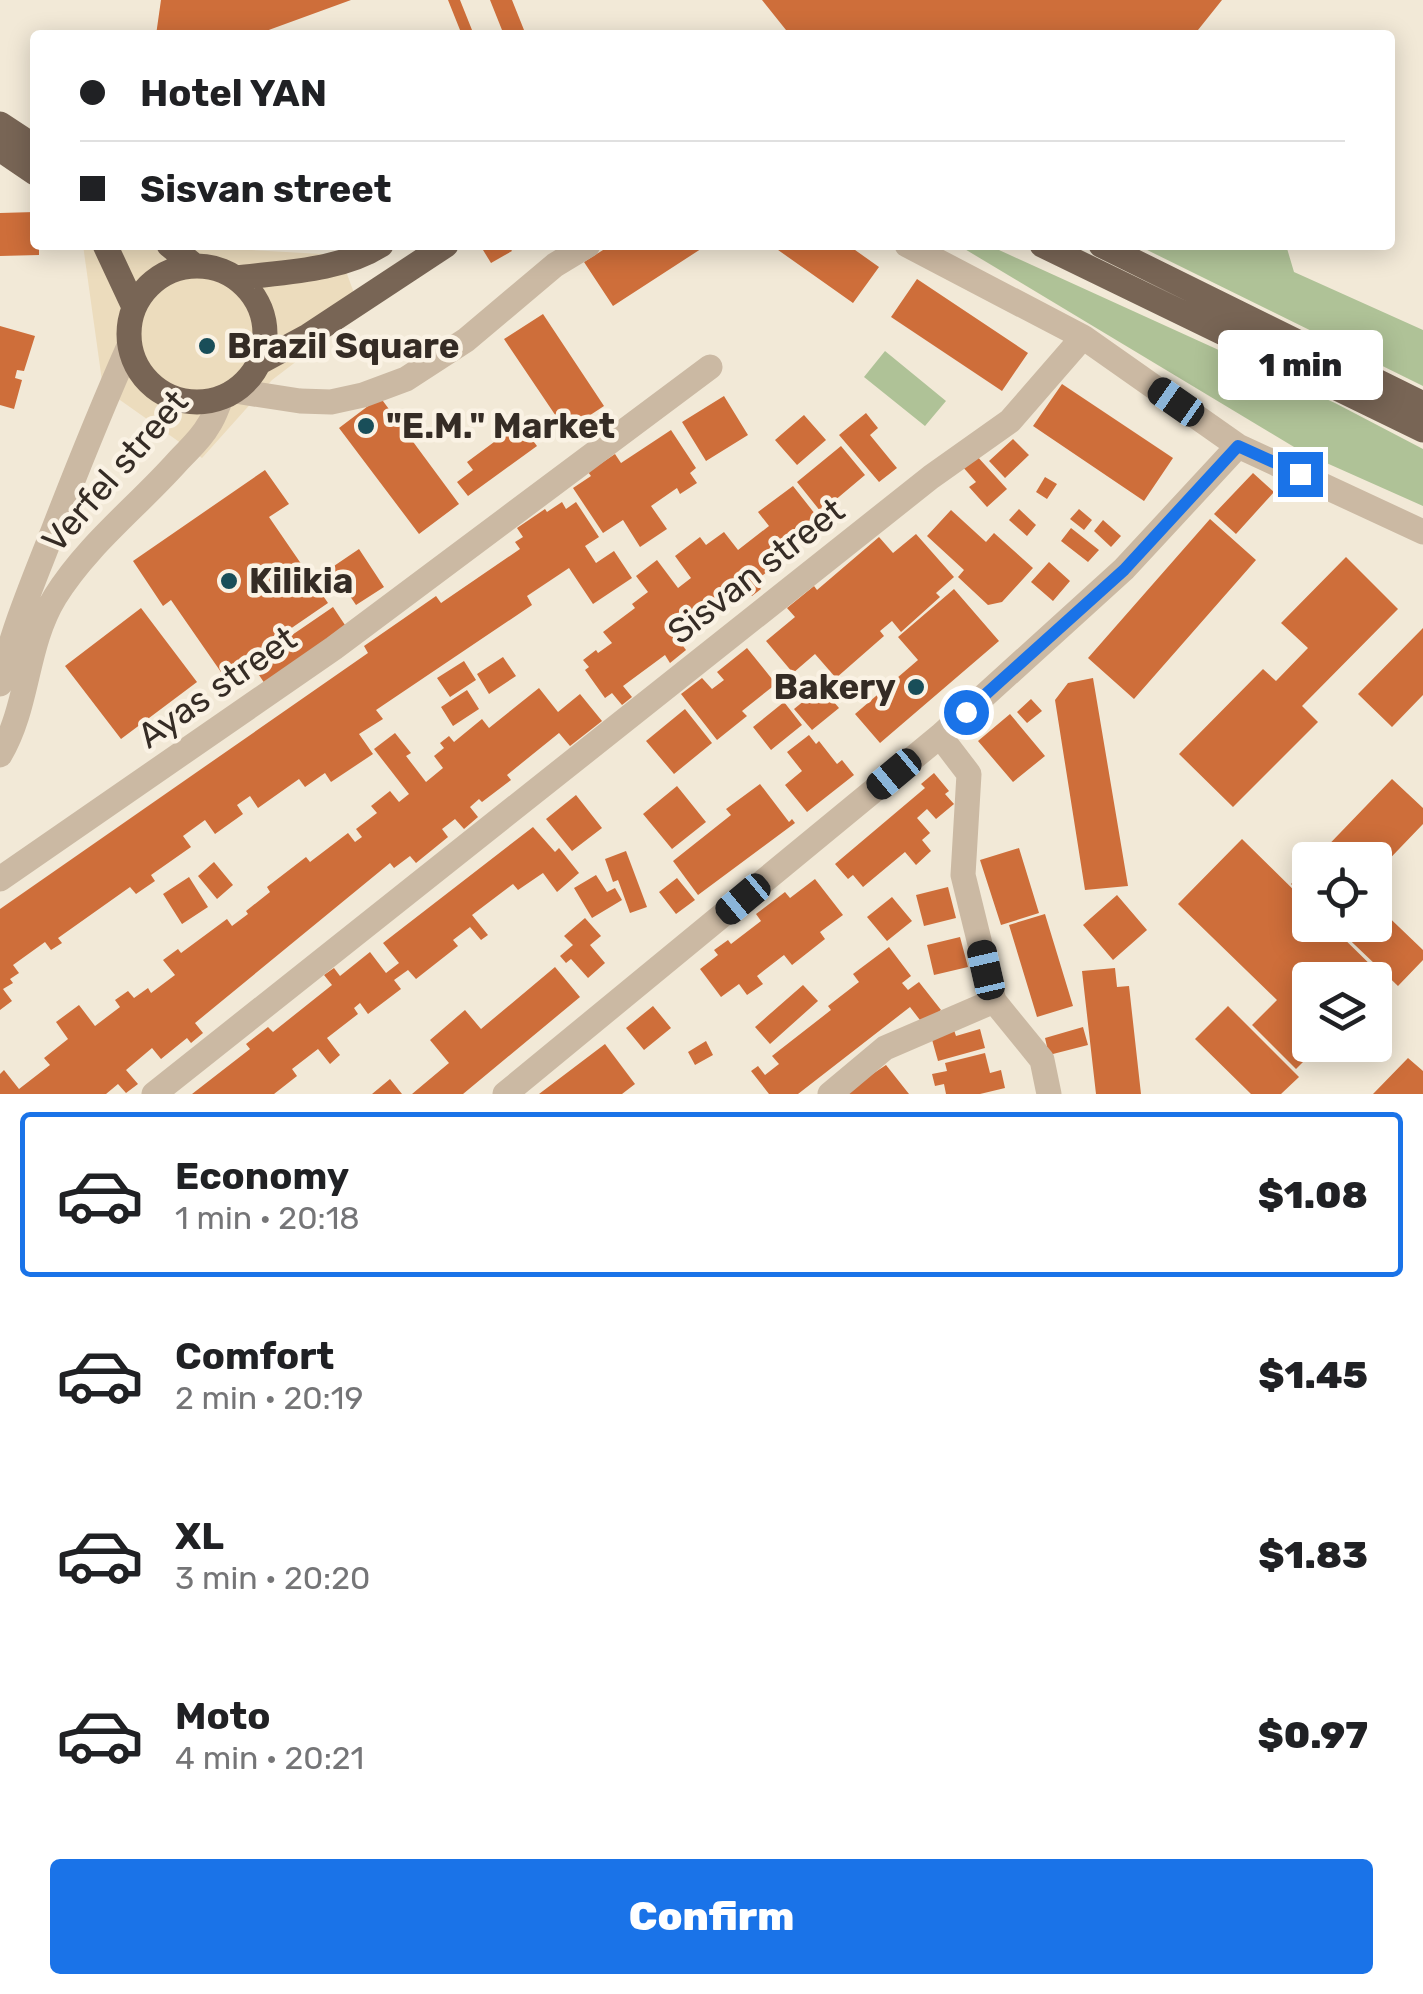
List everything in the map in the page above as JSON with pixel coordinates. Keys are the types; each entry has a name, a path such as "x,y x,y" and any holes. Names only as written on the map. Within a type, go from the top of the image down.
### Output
{"main road":[{"path":"0,124 30,145"},
{"path":"0,149 30,170"},
{"path":"107,250 134,307"},
{"path":"175,250 196,266"},
{"path":"237,278 322,267 372,250"},
{"path":"260,362 308,336 438,250"},
{"path":"1052,250 1423,430"},
{"path":"1111,250 1423,404"},
{"path":"196,266 217,269 237,278 260,308 265,326 265,344 254,373 228,395 202,403 163,394 147,382 129,346 134,307 144,291 176,269 196,266"}],"street":[{"path":"228,395 331,402 406,379 466,340 555,266 580,250"},
{"path":"917,250 1083,337 1238,446 1423,532"},
{"name":"Sisvan street","path":"154,1094 932,477 1010,421 1083,337"},
{"path":"0,684 26,600 129,346"},
{"name":"Ayas street","path":"0,879 334,648 710,367"},
{"name":"Verfel street","path":"0,755 22,702 26,673 54,599 83,561 208,428 228,395"},
{"path":"505,1094 940,736 1124,570 1238,446"},
{"path":"940,736 970,774 964,876 994,1001 1042,1060 1048,1094"},
{"path":"830,1094 885,1048 994,1001"}],"green space":[{"path":"966,250 999,250 1335,403 1423,449 1423,506 1304,453"},
{"path":"1147,250 1287,250 1294,272 1423,330 1423,386"},
{"path":"885,351 946,401 925,426 864,377"}],"shaded area":[{"name":"Brazil Square","path":"84,250 250,250 340,255 361,312 272,380 202,458 103,388"}],"building":[{"path":"161,0 351,0 269,30 157,30"},
{"path":"448,0 460,0 472,30 460,30"},
{"path":"490,0 512,0 524,30 502,30"},
{"path":"762,0 1222,0 1198,30 786,30"},
{"path":"30,212 30,250 39,250 39,255 0,256 0,213"},
{"path":"483,250 512,251 491,263"},
{"path":"603,250 699,250 613,306 584,262"},
{"path":"778,250 855,250 879,267 853,303"},
{"path":"917,279 1028,353 1002,391 891,317"},
{"path":"543,314 604,406 566,431 504,339"},
{"path":"0,326 35,336 24,371 17,370 15,378 22,380 14,409 0,405"},
{"path":"1062,384 1173,458 1144,501 1033,426"},
{"path":"724,396 748,435 706,461 682,422"},
{"path":"380,397 459,504 419,534 339,428"},
{"path":"866,413 878,428 870,435 897,468 879,482 839,435"},
{"path":"804,415 826,440 797,465 775,440"},
{"path":"520,423 537,446 468,496 457,482 473,470 467,462"},
{"path":"671,430 696,468 690,473 697,483 680,494 677,488 651,506 667,529 640,547 623,520 603,533 573,488 615,454 621,463"},
{"path":"1013,439 1029,455 1005,478 989,461"},
{"path":"841,446 865,475 821,512 797,482"},
{"path":"975,454 1007,489 987,507 969,487 976,482 962,466"},
{"name":"Kilikia","path":"265,470 289,504 269,517 328,603 223,675 171,600 163,606 133,561"},
{"path":"1253,473 1274,492 1236,534 1214,514"},
{"path":"1045,477 1057,484 1047,499 1036,492"},
{"path":"793,486 819,519 780,547 787,557 755,581 761,589 752,596 744,585 697,620 702,627 680,642 686,650 670,663 665,655 623,686 632,697 622,705 612,693 605,698 585,670 589,667 583,660 612,643 603,632 635,608 632,604 648,592 636,576 657,560 678,588 691,578 675,556 700,537 706,545 724,532 738,550 769,526 758,512"},
{"path":"562,502 566,509 576,502 599,537 585,546 596,563 614,551 632,578 593,604 569,568 527,596 532,605 376,710 383,719 359,734 373,754 331,782 325,773 305,787 299,779 258,808 250,796 237,805 243,814 215,834 205,820 183,836 191,847 151,875 155,881 136,894 130,887 58,938 62,943 51,950 45,942 13,965 19,973 3,989 12,1001 0,1010 0,909 368,653 364,646 436,596 441,603 520,549 515,542 523,537 517,528"},
{"path":"1019,509 1036,525 1027,536 1009,520"},
{"path":"1079,509 1092,520 1084,530 1070,519"},
{"path":"951,510 986,542 994,533 1033,568 1002,602 988,605 958,577 964,570 927,536"},
{"path":"1210,519 1256,560 1134,699 1088,658"},
{"path":"1103,520 1121,536 1111,547 1094,531"},
{"path":"1071,528 1099,550 1088,562 1061,541"},
{"path":"916,534 954,577 936,593 940,597 901,632 892,621 880,631 884,636 836,678 815,654 793,673 766,641 795,617 787,608 814,586 817,590 879,537 893,553"},
{"path":"359,549 384,587 356,605 331,568"},
{"path":"1346,557 1398,609 1302,706 1318,722 1233,807 1179,754 1263,669 1276,681 1308,648 1281,623"},
{"path":"1049,562 1070,581 1053,601 1031,582"},
{"name":"Bakery","path":"954,589 999,641 880,743 855,714 918,660 898,637"},
{"path":"333,607 351,634 269,690 251,663"},
{"path":"141,608 197,682 121,739 65,666"},
{"path":"1423,628 1423,695 1392,727 1358,694"},
{"path":"747,648 776,684 742,711 747,716 717,740 681,694 702,678 712,689 724,680 717,672"},
{"path":"503,657 516,676 489,694 477,674"},
{"path":"464,661 476,680 450,697 437,678"},
{"path":"1093,678 1128,886 1085,890 1055,700 1068,683"},
{"path":"821,687 839,708 812,730 794,709"},
{"path":"539,688 558,712 580,694 602,721 570,746 559,733 507,775 511,780 470,807 478,817 464,829 455,819 442,829 448,837 416,863 410,856 394,868 390,863 195,1023 203,1033 191,1043 187,1038 161,1059 152,1048 126,1070 138,1084 126,1093 118,1084 106,1094 0,1094 0,1074 4,1070 19,1089 50,1065 44,1058 68,1039 56,1022 79,1005 95,1026 120,1007 115,1000 128,991 134,998 148,988 151,993 175,975 163,960 178,949 181,953 227,919 232,926 270,892 267,887 306,857 310,862 348,833 355,842 362,837 356,829 377,813 371,806 390,791 399,802 409,794 374,749 395,733 411,753 406,756 426,782 443,768 434,756 444,748 440,743 449,736 454,742 482,719 489,728"},
{"path":"467,690 479,709 453,726 441,707"},
{"path":"1031,699 1042,711 1027,723 1017,712"},
{"path":"784,702 802,725 771,750 753,727"},
{"path":"685,709 712,743 674,774 646,741"},
{"path":"1010,714 1045,756 1013,782 978,741"},
{"path":"809,735 816,744 819,741 837,764 842,760 854,775 807,812 785,785 802,771 787,752"},
{"path":"934,773 954,804 936,819 927,809 917,818 930,833 922,840 931,851 916,865 905,852 863,887 853,875 848,879 835,864 925,788 921,784"},
{"path":"1392,779 1423,808 1423,824 1392,856 1392,842 1331,842"},
{"path":"760,784 789,822 792,819 795,823 698,895 673,861 731,815 726,809"},
{"path":"677,786 706,822 672,849 643,814"},
{"path":"576,795 602,828 572,851 546,819"},
{"path":"533,827 555,852 559,848 579,873 557,892 543,873 518,890 513,884 472,915 488,935 481,940 470,927 453,940 458,946 416,979 408,970 394,980 401,989 368,1014 360,1003 354,1008 358,1014 327,1038 340,1055 330,1064 318,1049 292,1069 297,1076 274,1094 192,1094 250,1049 246,1044 268,1027 273,1032 332,985 324,975 334,968 340,976 370,952 386,973 399,963 383,943"},
{"path":"1242,839 1292,888 1292,942 1347,942 1368,962 1292,962 1292,1062 1303,1062 1296,1069 1252,1025 1277,1000 1178,904"},
{"path":"1019,848 1039,913 1001,925 980,860"},
{"path":"626,851 647,907 630,913 605,859"},
{"path":"214,862 233,885 217,899 198,876"},
{"path":"596,875 607,892 615,888 622,900 592,918 574,888"},
{"path":"189,877 208,907 182,924 163,894"},
{"path":"677,878 695,900 676,914 659,892"},
{"path":"815,879 843,915 820,932 825,939 792,965 784,955 757,976 763,984 747,995 739,984 721,997 700,969 718,955 714,950 728,940 731,944 761,921 756,914 785,892 790,898"},
{"path":"948,887 956,918 924,926 916,895"},
{"path":"1117,895 1147,930 1113,960 1083,925"},
{"path":"892,897 912,921 887,941 867,917"},
{"path":"1045,914 1073,1006 1037,1017 1009,925"},
{"path":"585,918 601,936 590,945 605,963 588,978 571,959 566,963 560,956 573,945 564,936"},
{"path":"1392,920 1423,950 1423,960 1398,986 1392,980 1392,962 1373,962 1352,942 1392,942"},
{"path":"960,937 968,967 934,975 927,945"},
{"path":"889,947 911,976 902,983 908,990 919,982 941,1010 923,1024 910,1007 798,1094 769,1094 751,1071 758,1066 765,1075 779,1064 772,1056 831,1010 828,1006 859,982 853,974"},
{"path":"555,967 580,997 463,1094 412,1094 449,1063 430,1040 465,1010 481,1029"},
{"path":"1115,968 1117,987 1129,986 1141,1094 1096,1094 1082,971"},
{"path":"803,985 818,1001 770,1044 755,1027"},
{"path":"653,1006 671,1028 644,1050 626,1028"},
{"path":"1228,1006 1299,1077 1281,1094 1251,1094 1195,1039"},
{"path":"1083,1027 1088,1045 1049,1055 1045,1038"},
{"path":"980,1029 985,1048 938,1061 931,1036 954,1030 956,1036"},
{"path":"706,1041 713,1055 695,1065 688,1052"},
{"path":"605,1044 635,1084 622,1094 539,1094"},
{"path":"985,1053 990,1073 1001,1070 1005,1088 980,1094 946,1094 944,1084 935,1086 932,1074 947,1071 945,1063"},
{"path":"1408,1058 1423,1071 1423,1094 1373,1094"},
{"path":"886,1065 909,1094 849,1094 847,1091"},
{"path":"390,1079 402,1094 372,1094"}],"place":[{"name":"Brazil Square","path":"207,346"},
{"name":"\"E.M.\" Market","path":"366,426"},
{"name":"Kilikia","path":"229,581"},
{"name":"Bakery","path":"916,687"}],"route":[{"path":"966,712 1124,570 1238,446 1300,474"}]}
